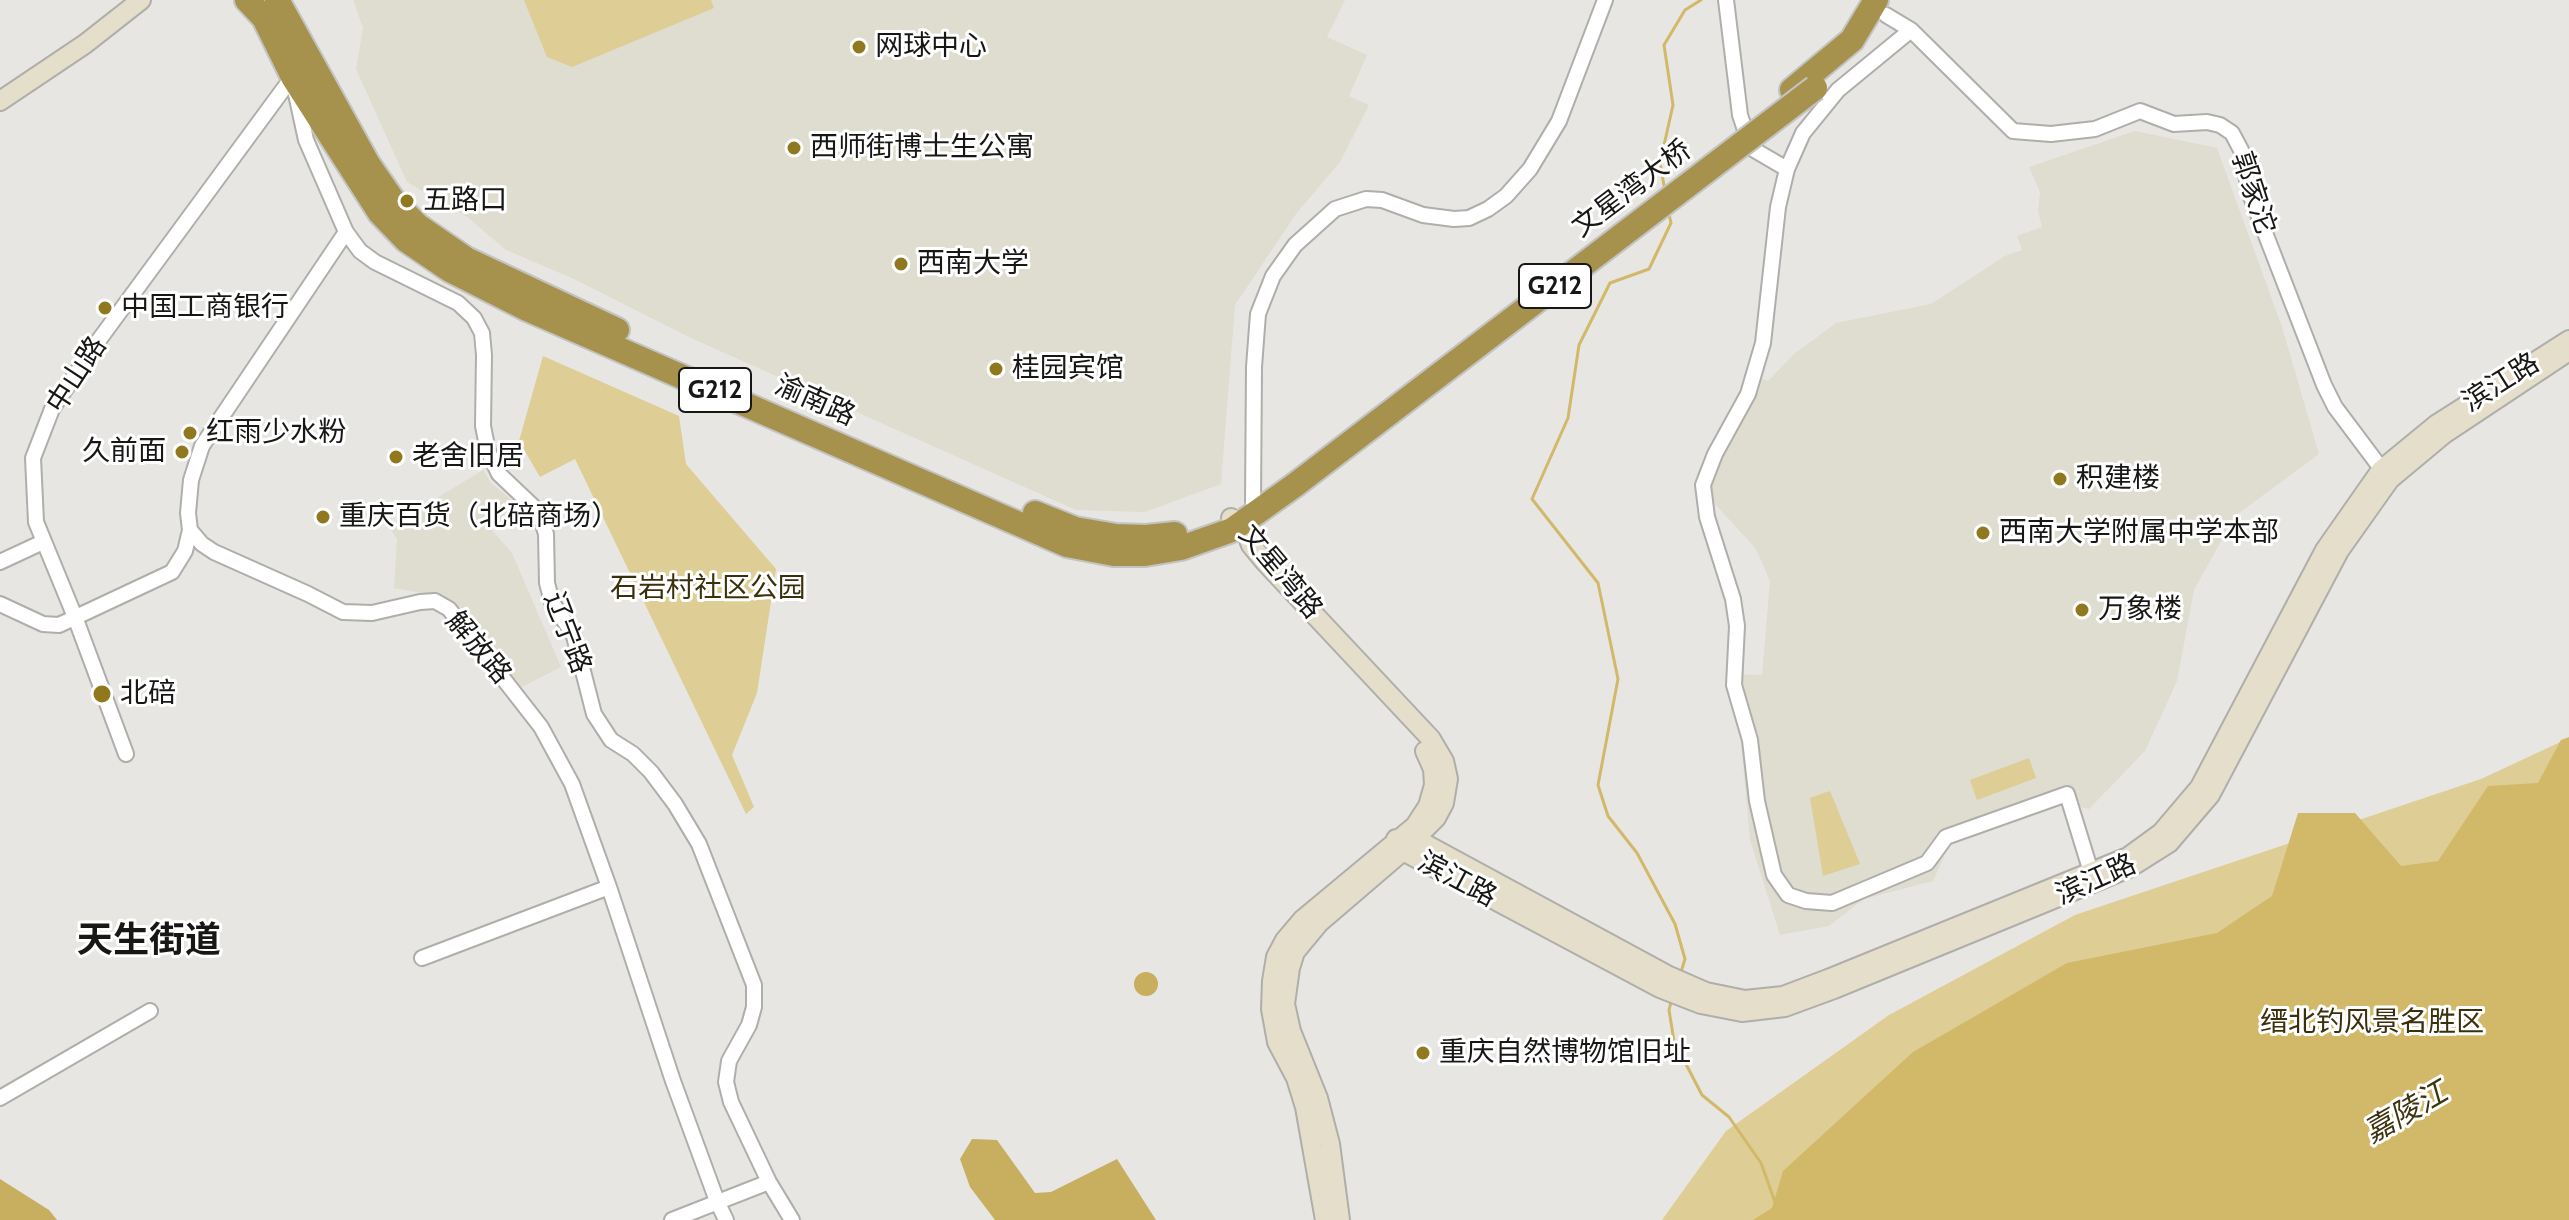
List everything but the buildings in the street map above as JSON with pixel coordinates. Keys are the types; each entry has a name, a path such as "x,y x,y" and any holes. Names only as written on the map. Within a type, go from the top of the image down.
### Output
{"highway":[{"name":"渝南路","path":"247,0 264,18 293,77 380,213 406,240 450,270 496,294 1067,545 1114,554 1145,554 1181,548 1240,519 1292,480"},
{"name":"渝南路","path":"277,0 368,164 395,203 418,226 466,259 769,397 1075,529 1146,537 1240,519"},
{"name":"文星湾大桥","path":"1292,480 1804,89 1885,5"}],"main road":[{"path":"0,101 85,44 141,0"},
{"name":"滨江路","path":"1784,1002 2128,857 2161,833 2200,787 2325,550 2385,475 2437,424 2569,340"},
{"name":"滨江路","path":"1405,843 1574,934 1706,992 1745,1000 1784,1002 1849,984 2131,867 2169,843 2210,795 2339,551 2385,475 2569,351"},
{"name":"文星湾路","path":"1240,519 1251,561 1423,746 1430,759 1434,785 1428,806 1405,843 1303,940 1295,952 1287,983 1285,1004 1291,1031 1318,1098 1330,1144 1340,1220"},
{"name":"文星湾路","path":"1325,1220 1305,1107 1296,1078 1277,1042 1271,1009 1276,957 1285,940 1302,920 1405,843"}],"street":[{"path":"1240,519 1258,314 1273,276 1295,245 1335,209 1366,199 1382,200 1423,215 1469,218 1506,196 1530,169 1559,121 1605,0"},
{"name":"郭家沱","path":"1885,5 2013,131 2051,134 2095,129 2140,111 2174,124 2207,122 2220,125 2232,133 2241,150 2250,194 2324,385 2335,407 2385,475"},
{"path":"1726,6 1740,115 1751,148 1787,169"},
{"path":"1911,30 1838,90 1803,133 1787,169 1778,207 1763,343 1748,394 1715,454 1703,485 1707,517 1733,599 1737,626 1734,685 1750,740 1757,801 1774,875 1788,895 1806,901 1832,903 1927,863 1946,837 2067,794 2091,872"},
{"name":"中山路","path":"124,747 43,542 33,507 33,458 52,409 105,331 308,56"},
{"name":"辽宁路","path":"293,77 306,140 346,232 360,251 375,262 458,303 474,318 482,333 483,426 488,451 499,474 539,512 546,534 547,583 552,602 574,636 594,714 611,740 633,754 651,772 699,844 754,985 754,1007 749,1025 729,1061 726,1082 731,1102 769,1182 792,1220"},
{"path":"0,604 43,624 59,625 172,572 185,551 190,530 191,480 202,446 346,232"},
{"name":"解放路","path":"190,530 214,552 343,612 372,613 435,601 449,609 541,727 572,784 673,1081 726,1220"},
{"path":"0,562 43,542"},
{"path":"422,958 609,887"},
{"path":"0,1098 150,1011"},
{"path":"672,1220 769,1182"}],"shaded area":[{"name":"西南大学","path":"353,0 1345,0 1327,37 1367,55 1349,96 1369,105 1340,162 1296,214 1235,305 1221,484 1145,512 1076,510 691,338 572,278 506,250 466,216 407,182 356,69 363,28"},
{"name":"西南大学附属中学本部","path":"2135,131 2217,148 2282,327 2319,454 2235,516 2194,590 2177,681 2145,751 2089,809 2058,802 1951,841 1933,881 1864,899 1829,926 1780,935 1750,840 1735,674 1762,675 1770,581 1756,549 1707,495 1712,452 1754,375 1768,381 1794,354 1836,323 1931,304 2005,256 2022,250 2017,236 2042,227 2038,211 2040,192 2029,167"},
{"path":"483,470 491,483 518,505 491,529 512,553 561,667 516,690 463,609 429,594 394,588 397,539 389,527"},
{"path":"1146,972 1154,976 1158,984 1154,992 1146,996 1138,992 1134,984 1138,976"},
{"path":"972,1139 997,1140 1035,1193 1051,1192 1117,1159 1156,1220 995,1220 970,1187 960,1159"},
{"path":"0,1179 49,1210 57,1220 0,1220"}],"green space":[{"path":"524,0 711,0 714,8 572,67 547,57"},
{"name":"石岩村社区公园","path":"543,356 679,416 686,464 776,569 757,693 732,755 754,807 746,814 575,459 540,477 519,441"},
{"name":"缙北钓风景名胜区","path":"2569,738 2569,1220 1662,1220 1726,1131 1889,1015 2075,915 2481,779"},
{"path":"2029,758 2036,778 1977,800 1970,780"},
{"path":"1830,791 1860,864 1823,876 1810,798"}],"water":[{"name":"缙北钓风景名胜区","path":"2569,737 2569,1220 1753,1220 1772,1208 1783,1171 1913,1052 2067,963 2217,933 2272,896 2298,813 2355,813 2401,866 2438,861 2488,786 2538,783 2561,740"}],"waterway":[{"path":"1665,191 1660,163 1673,105 1664,45 1685,10 1701,0"},
{"path":"1669,214 1671,223 1649,269 1610,283 1579,345 1568,418 1532,499 1598,583 1618,679 1598,785 1608,816 1637,853 1675,924 1685,959 1681,972"},
{"path":"1672,998 1669,1010 1674,1041 1702,1095 1729,1117 1761,1163 1775,1202"}],"place":[{"name":"网球中心","path":"859,47"},
{"name":"西师街博士生公寓","path":"794,148"},
{"name":"五路口","path":"407,201"},
{"name":"西南大学","path":"901,264"},
{"name":"中国工商银行","path":"105,308"},
{"name":"桂园宾馆","path":"996,369"},
{"name":"红雨少水粉","path":"190,433"},
{"name":"久前面","path":"182,452"},
{"name":"老舍旧居","path":"396,457"},
{"name":"积建楼","path":"2060,479"},
{"name":"重庆百货（北碚商场）","path":"323,517"},
{"name":"西南大学附属中学本部","path":"1983,533"},
{"name":"万象楼","path":"2082,610"},
{"name":"北碚","path":"102,694"},
{"name":"重庆自然博物馆旧址","path":"1423,1053"}],"district":[{"name":"天生街道","path":"149,941"}],"water label":[{"name":"嘉陵江","path":"2406,1113"}]}
